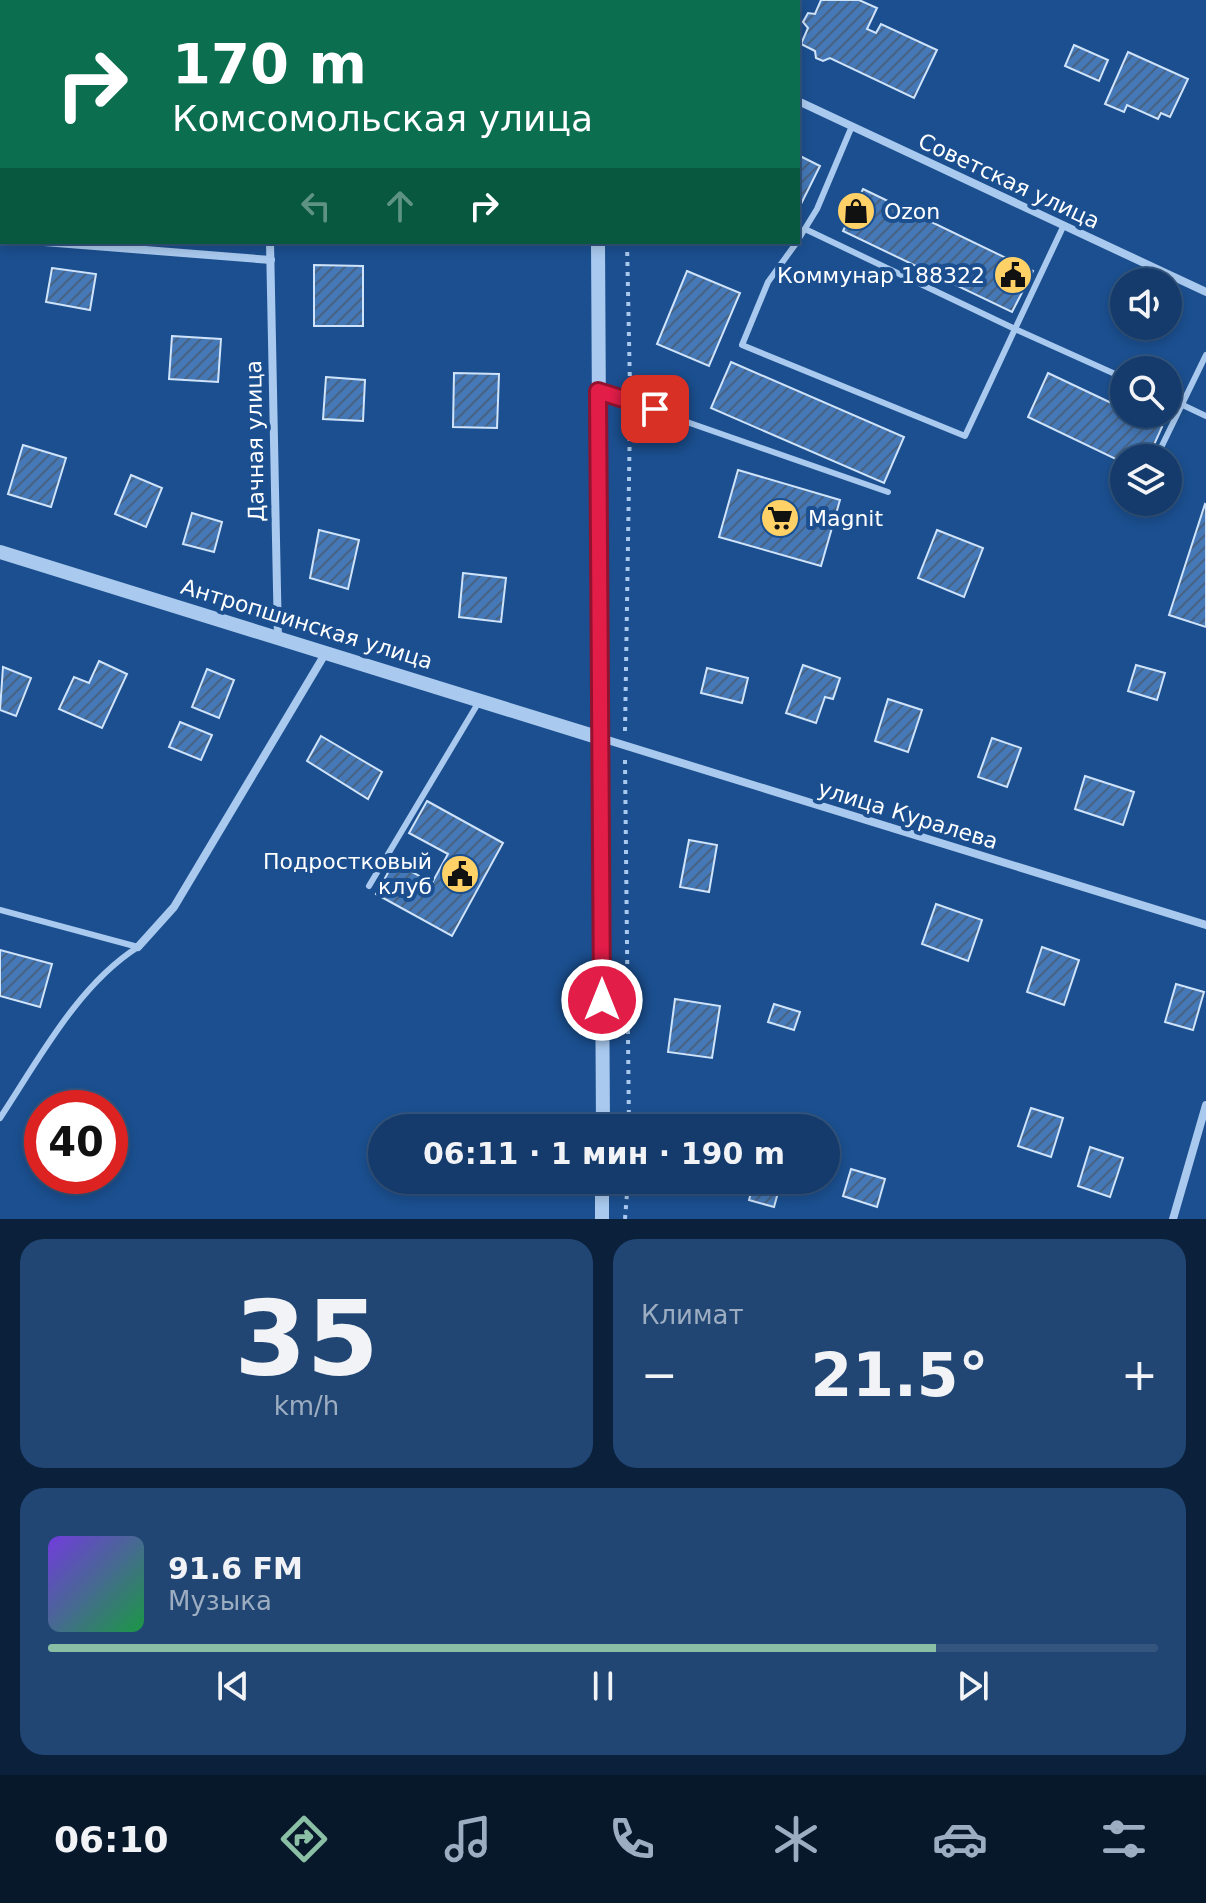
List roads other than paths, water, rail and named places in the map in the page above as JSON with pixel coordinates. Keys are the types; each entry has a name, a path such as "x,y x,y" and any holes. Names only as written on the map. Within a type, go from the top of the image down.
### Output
{"street":[{"name":"Советская улица","path":"800,102 1206,292"},
{"path":"69,244 271,260"},
{"name":"Дачная улица","path":"270,244 278,640"},
{"path":"598,244 603,1114"},
{"name":"Антропшинская улица","path":"0,552 600,738"},
{"path":"138,947 174,907 325,654"},
{"name":"улица Куралева","path":"600,738 1206,925"},
{"path":"1173,1219 1206,1105"},
{"path":"602,1194 602,1219"}],"lane":[{"path":"800,236 852,126"},
{"path":"795,244 768,282 742,345 965,436 1063,227"},
{"path":"805,229 1110,372"},
{"path":"1206,355 1182,405 1206,416"},
{"path":"598,391 888,492"},
{"path":"369,886 481,699"},
{"path":"0,910 138,947"},
{"path":"0,1118 51,1040 104,974 113,963 138,947"}],"place":[{"name":"Ozon","path":"856,211"},
{"name":"Коммунар 188322","path":"1013,275"},
{"name":"Magnit","path":"780,518"},
{"name":"Подростковый клуб","path":"460,874"}]}
